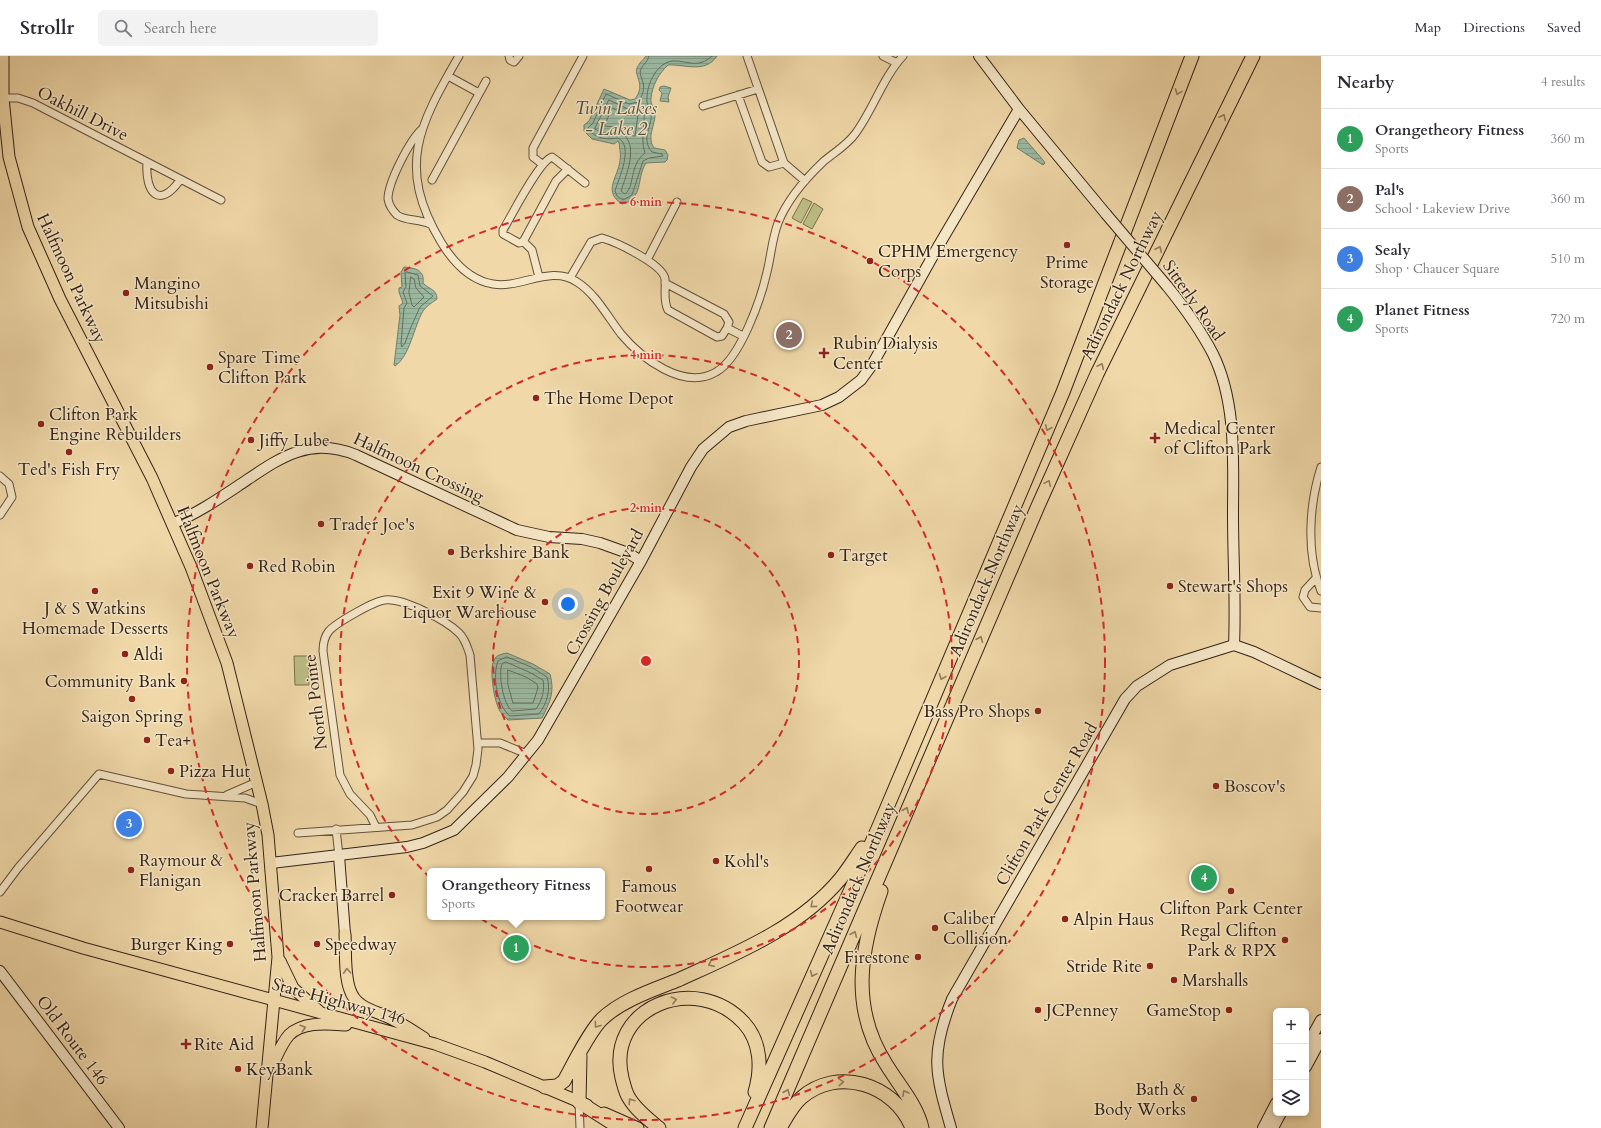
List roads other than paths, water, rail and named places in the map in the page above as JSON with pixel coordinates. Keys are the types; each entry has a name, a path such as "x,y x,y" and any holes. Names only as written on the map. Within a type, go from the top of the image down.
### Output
{"highway":[{"name":"Adirondack Northway","path":"744,1128 880,824 1064,392 1192,56"},
{"name":"Adirondack Northway","path":"772,1128 891,846 1038,506 1094,381 1253,56"},
{"path":"545,1087 557,1086 564,1081 596,1026 603,1018 614,1010 630,1001 746,948 781,929 810,908 841,878 880,824"},
{"path":"891,846 885,878 869,923 863,952 861,972 862,987 865,1011 875,1044 885,1063 907,1096 922,1128"},
{"path":"659,1128 639,1111 628,1098 620,1069 624,1041 636,1020 654,1007 678,998 708,1000 731,1010 748,1028 756,1046 759,1065 756,1085 744,1128"},
{"path":"580,1054 579,1102 620,1128"},
{"path":"780,1128 787,1115 801,1098 820,1087 832,1083 846,1082 873,1087 888,1095 899,1106 912,1128"}],"main road":[{"name":"Halfmoon Parkway","path":"3,56 2,98 9,158 32,240 152,478 191,566 226,663 257,782 271,863 278,957 275,1002 262,1128"},
{"name":"State Highway 146","path":"0,922 83,948 275,1002 435,1044 485,1062 638,1128"},
{"path":"345,934 348,982 350,991 355,1001 364,1007 400,1023 435,1044"},
{"path":"278,957 289,983 296,992 322,1014"},
{"path":"267,1076 289,1036 296,1030 308,1026 324,1024 362,1025"}],"street":[{"path":"459,56 424,127 417,148 416,171 419,194 430,224 452,259 462,269 480,281 502,285 552,275 570,278 577,282 596,300 629,343 672,373 684,377 700,377 714,374 725,366 731,359 743,336 764,285 778,224 784,210 805,181 825,161 850,140 900,58 883,56"},
{"path":"509,56 510,60 514,62 519,56"},
{"path":"542,164 533,157 533,148 583,56"},
{"path":"747,56 784,163 805,181"},
{"name":"Sitterly Road","path":"979,56 1019,109 1167,286 1195,323 1213,355 1227,398 1230,420 1234,480 1234,645"},
{"path":"448,76 479,93"},
{"path":"432,180 486,81"},
{"path":"703,106 758,89"},
{"path":"738,95 762,162 769,167 784,163"},
{"name":"Oakhill Drive","path":"2,98 18,98 33,104 221,200"},
{"name":"Crossing Boulevard","path":"271,863 339,856 423,843 454,830 508,777 538,740 562,700 640,561 690,467 703,449 729,427 746,421 822,405 848,392 861,380 872,365 939,245 1019,109"},
{"path":"424,127 417,134 406,151 389,192 388,201 393,210 400,217 418,219 430,224"},
{"path":"568,169 556,181 524,241 519,244 504,235 503,231 542,164 552,158 568,169 585,183"},
{"path":"147,163 148,182 155,194 164,196 168,194 180,180"},
{"path":"647,260 677,202"},
{"path":"570,278 589,245 594,240 600,238 607,240 647,260 662,273 665,282 666,305 668,310 717,337 722,336 729,322 724,314 665,282"},
{"path":"524,241 532,250 539,277"},
{"path":"727,328 743,336"},
{"name":"Halfmoon Crossing","path":"172,524 189,517 286,455 302,449 329,447 342,449 356,454 517,530 550,537 600,542 628,553 640,561"},
{"path":"1321,467 1314,496 1311,526 1316,578 1321,591"},
{"path":"0,476 9,484 12,496 0,515"},
{"path":"1316,578 1305,590 1303,596 1310,607 1321,608"},
{"name":"North Pointe","path":"298,833 376,826 391,827 424,822 447,810 463,792 473,776 476,765 478,744 470,655 465,640 459,632 437,618 411,606 393,600 383,600 358,611 335,626 324,640 323,651 338,764 344,785 358,803 370,815 376,826"},
{"path":"1234,645 1254,652 1321,684"},
{"name":"Clifton Park Center Road","path":"951,1128 938,1077 936,1060 942,1025 954,996 1125,699 1137,686 1170,665 1217,649 1234,645"},
{"path":"478,744 500,743 527,754"},
{"path":"0,892 18,868 99,774 186,794 245,798 262,804"},
{"path":"223,796 257,782"},
{"path":"336,829 345,934"},
{"name":"Old Route 146","path":"0,971 118,1127"},
{"path":"1308,1044 1321,1020"},
{"path":"1309,1061 1321,1039"},
{"path":"579,1102 580,1128"},
{"path":"1262,1128 1273,1108"},
{"path":"1273,1128 1279,1116"}],"water":[{"name":"Twin Lakes - Lake 2","path":"646,56 717,56 707,65 694,67 668,65 659,76 654,84 651,98 655,117 651,139 654,148 665,150 668,155 667,160 665,162 646,163 641,175 637,193 634,198 622,204 615,198 612,187 619,166 619,142 618,141 614,144 592,139 584,131 584,125 589,121 604,89 630,100 635,99 640,88 637,70"},
{"path":"664,86 671,88 668,97 669,102 660,101 662,93 659,90 660,87"},
{"path":"1024,138 1043,160 1045,163 1043,165 1017,148 1019,140"},
{"path":"404,267 412,268 421,272 423,283 436,293 437,299 423,311 408,348 395,366 400,315 399,306 403,303 399,288 402,287 401,272"},
{"path":"507,653 533,664 550,674 552,692 542,718 508,720 500,711 496,703 492,670 496,657"}],"place":[{"name":"Prime Storage","path":"1067,245"},
{"name":"CPHM Emergency Corps","path":"870,261"},
{"name":"Mangino Mitsubishi","path":"126,293"},
{"name":"Pal's","path":"789,335"},
{"name":"Rubin Dialysis Center","path":"824,353"},
{"name":"Spare Time Clifton Park","path":"210,367"},
{"name":"The Home Depot","path":"536,398"},
{"name":"Clifton Park Engine Rebuilders","path":"41,424"},
{"name":"Medical Center of Clifton Park","path":"1155,438"},
{"name":"Jiffy Lube","path":"251,440"},
{"name":"Ted's Fish Fry","path":"69,452"},
{"name":"Trader Joe's","path":"321,524"},
{"name":"Berkshire Bank","path":"451,552"},
{"name":"Target","path":"831,555"},
{"name":"Red Robin","path":"250,566"},
{"name":"Stewart's Shops","path":"1170,586"},
{"name":"J & S Watkins Homemade Desserts","path":"95,591"},
{"name":"Exit 9 Wine & Liquor Warehouse","path":"545,602"},
{"name":"Aldi","path":"125,654"},
{"name":"Community Bank","path":"184,681"},
{"name":"Saigon Spring","path":"132,699"},
{"name":"Bass Pro Shops","path":"1038,711"},
{"name":"Tea+","path":"147,740"},
{"name":"Pizza Hut","path":"171,771"},
{"name":"Boscov's","path":"1216,786"},
{"name":"Sealy","path":"129,824"},
{"name":"Kohl's","path":"716,861"},
{"name":"Famous Footwear","path":"649,869"},
{"name":"Raymour & Flanigan","path":"131,870"},
{"name":"Planet Fitness","path":"1204,878"},
{"name":"Clifton Park Center","path":"1231,891"},
{"name":"Cracker Barrel","path":"392,895"},
{"name":"Alpin Haus","path":"1065,919"},
{"name":"Caliber Collision","path":"935,928"},
{"name":"Regal Clifton Park & RPX","path":"1285,940"},
{"name":"Burger King","path":"230,944"},
{"name":"Speedway","path":"317,944"},
{"name":"Orangetheory Fitness","path":"516,948"},
{"name":"Firestone","path":"918,957"},
{"name":"Stride Rite","path":"1150,966"},
{"name":"Marshalls","path":"1174,980"},
{"name":"JCPenney","path":"1038,1010"},
{"name":"GameStop","path":"1229,1010"},
{"name":"Rite Aid","path":"186,1044"},
{"name":"KeyBank","path":"238,1069"},
{"name":"Bath & Body Works","path":"1194,1099"}]}
